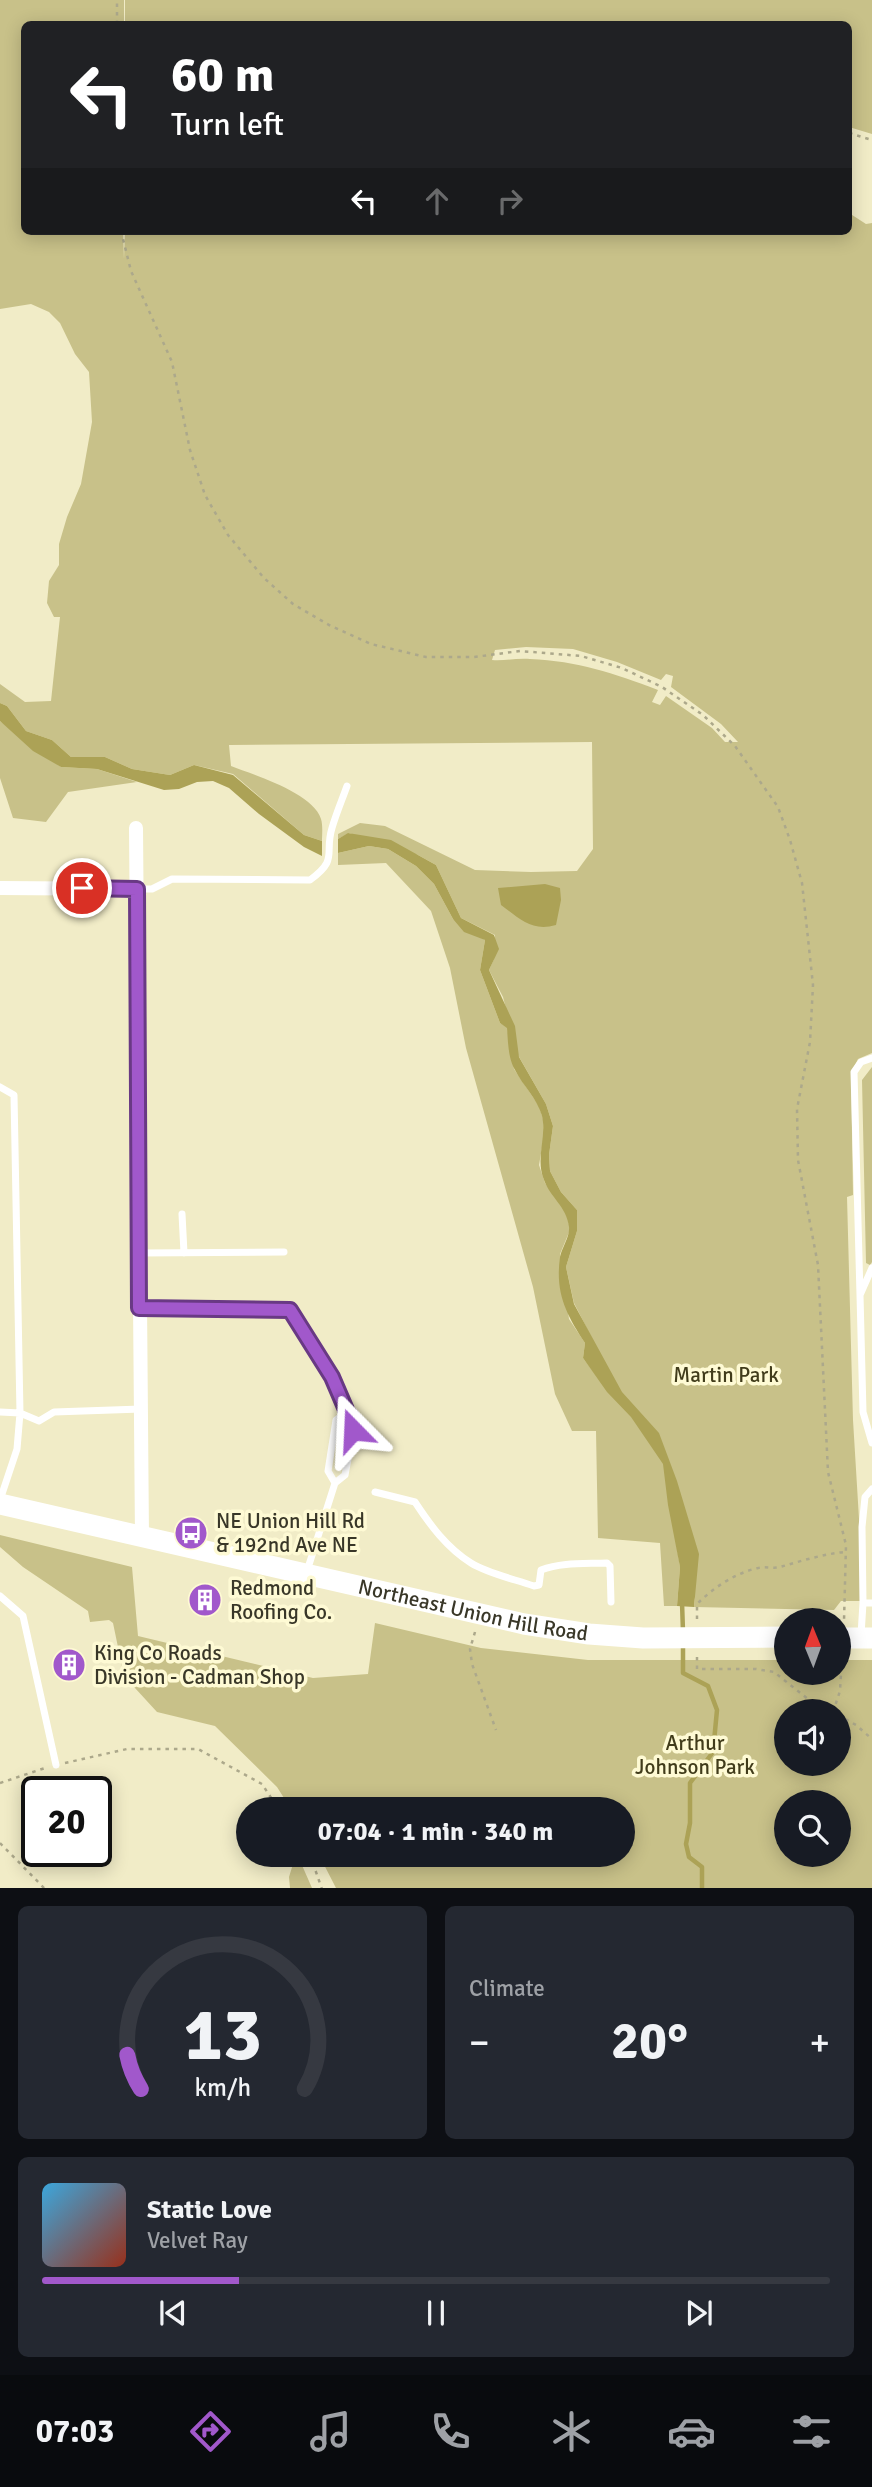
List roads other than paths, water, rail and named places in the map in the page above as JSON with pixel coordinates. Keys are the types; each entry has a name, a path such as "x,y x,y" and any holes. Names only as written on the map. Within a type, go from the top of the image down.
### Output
{"main road":[{"name":"Northeast Union Hill Road","path":"0,1502 142,1538 479,1615 589,1634 643,1638 774,1637"}],"street":[{"path":"136,828 142,1538"},
{"path":"0,888 137,889"}],"lane":[{"path":"137,889 152,888 172,879 310,880 321,872 330,856 331,832 346,786"},
{"path":"872,1058 861,1062 854,1072 863,1412 872,1443"},
{"path":"0,1087 14,1095 20,1413 17,1448 0,1502"},
{"path":"182,1214 184,1253"},
{"path":"139,1253 284,1252"},
{"path":"860,1295 872,1268"},
{"path":"139,1308 290,1310 332,1377 347,1412 355,1422 345,1475 335,1483 305,1575"},
{"path":"0,1412 20,1413 38,1421 54,1412 141,1409"},
{"path":"335,1483 328,1471 329,1460 336,1419 347,1412"},
{"path":"854,1638 863,1603 865,1497 872,1489"},
{"path":"375,1492 415,1502 428,1522 454,1551 474,1565 534,1586 539,1585 541,1570 546,1568 607,1563 610,1566 611,1602"},
{"path":"0,1596 23,1616 56,1765"},
{"path":"863,1603 872,1603"}],"waterway":[{"path":"682,1602 683,1632"},
{"path":"683,1644 683,1673 708,1686 717,1710 713,1752 690,1783 690,1823 686,1844 689,1857 702,1867 702,1888"}],"place":[{"name":"NE Union Hill Rd & 192nd Ave NE","path":"191,1533"},
{"name":"Redmond Roofing Co.","path":"205,1600"},
{"name":"King Co Roads Division - Cadman Shop","path":"69,1665"}],"park label":[{"name":"Martin Park","path":"726,1375"},
{"name":"Arthur Johnson Park","path":"695,1755"}]}
